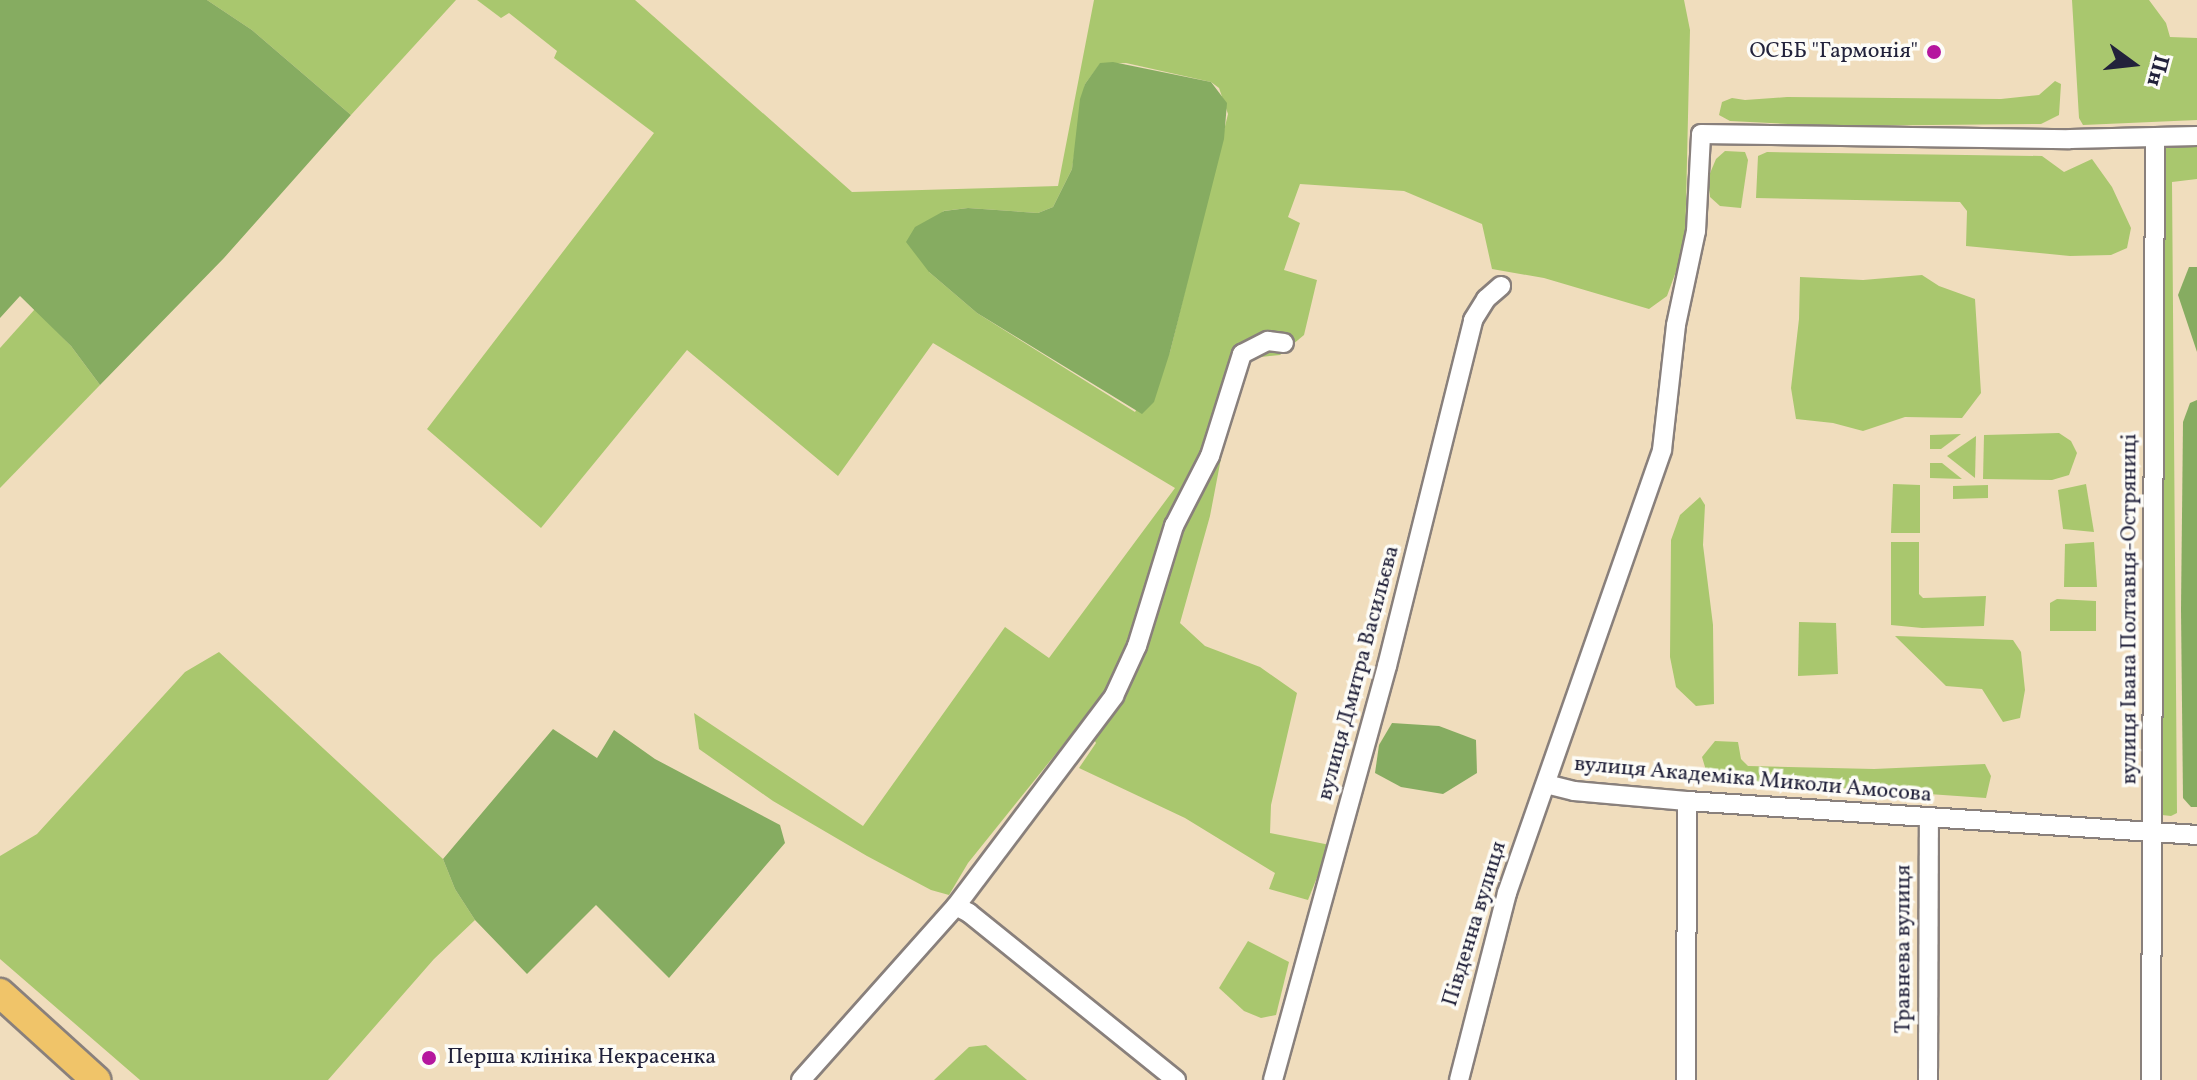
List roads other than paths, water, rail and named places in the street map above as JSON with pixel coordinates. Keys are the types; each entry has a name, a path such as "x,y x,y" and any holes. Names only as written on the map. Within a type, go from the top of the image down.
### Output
{"main road":[{"path":"0,993 96,1080"}],"street":[{"name":"вулиця Академіка Миколи Амосова","path":"2155,138 1701,134 1696,231 1676,325 1662,450 1546,784 1574,791 1687,801 2197,835"},
{"path":"2155,138 2197,136"},
{"name":"вулиця Івана Полтавця-Остряниці","path":"2151,1080 2155,138"},
{"name":"вулиця Дмитра Васильєва","path":"1273,1080 1387,666 1473,320 1486,299 1501,286"},
{"path":"801,1080 956,906 1114,696 1137,646 1174,526 1210,456 1242,354 1268,341 1284,343"},
{"name":"Південна вулиця","path":"1459,1080 1507,893 1546,784"},
{"path":"1686,1080 1687,801"},
{"name":"Травнева вулиця","path":"1928,1080 1929,819"},
{"path":"956,906 969,913 1176,1080"}],"place":[{"name":"ОСББ \"Гармонія\"","path":"1934,52"},
{"name":"Перша клініка Некрасенка","path":"429,1058"}]}
